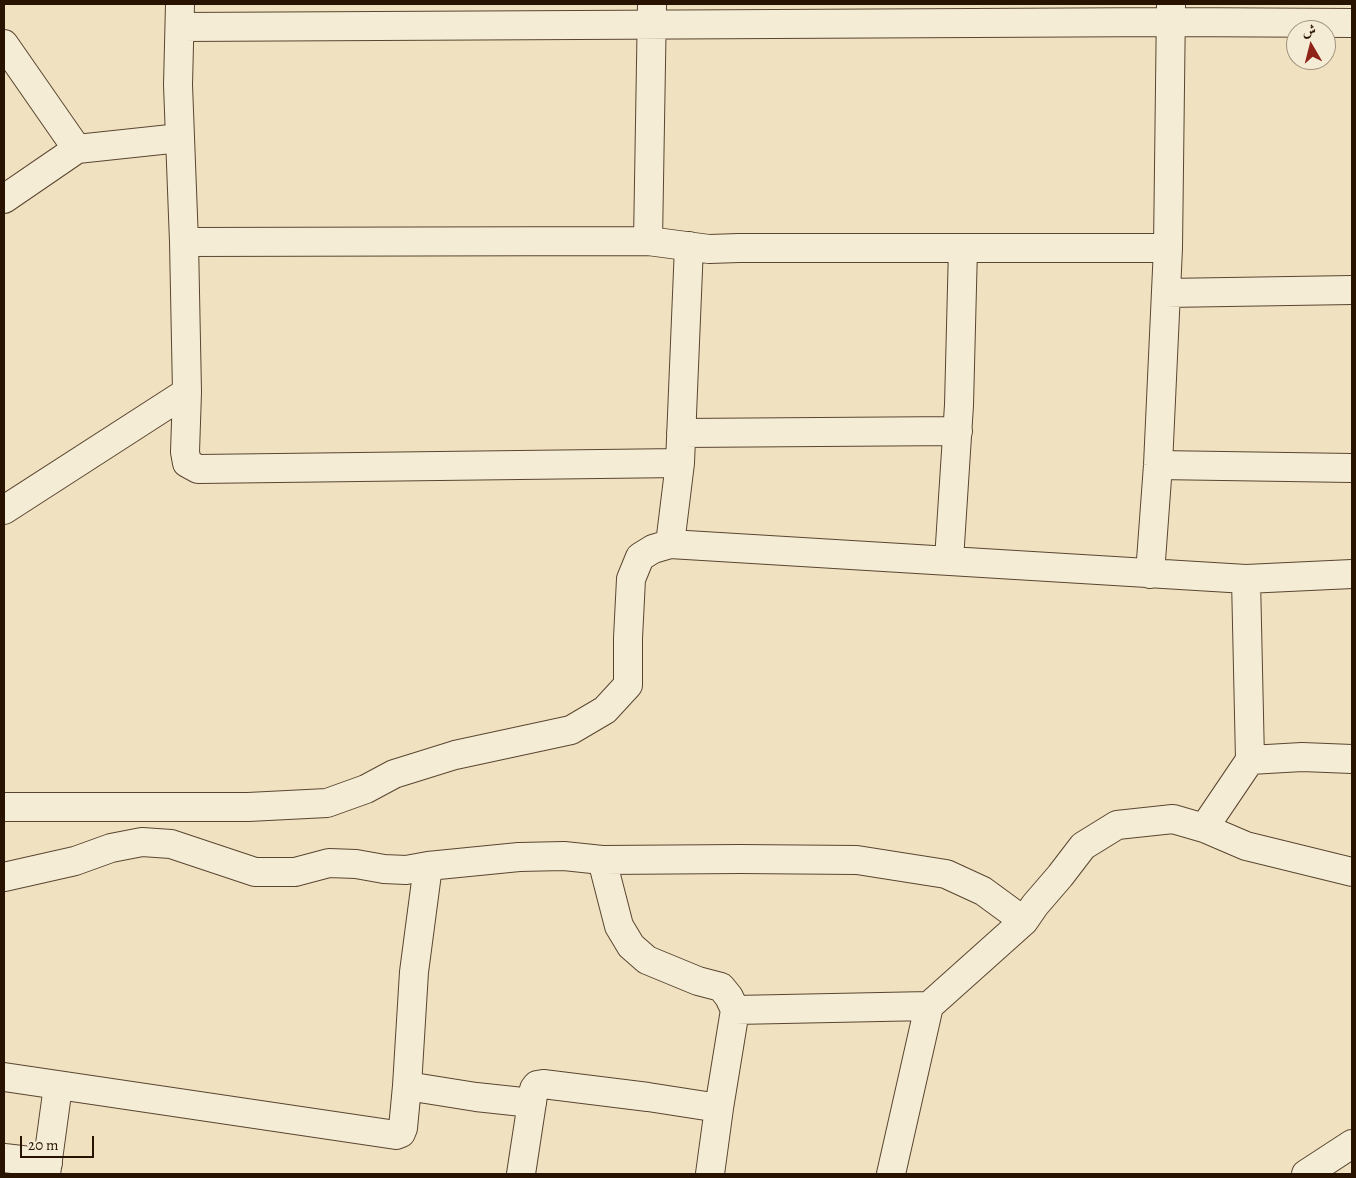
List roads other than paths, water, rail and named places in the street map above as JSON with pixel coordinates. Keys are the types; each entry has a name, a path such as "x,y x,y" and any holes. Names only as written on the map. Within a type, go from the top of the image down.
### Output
{"street":[{"path":"1150,574 1158,465 1168,248 1171,13"},
{"path":"680,463 198,469 187,463 185,452 187,392 184,242 178,85 180,15 1171,13 1352,23"},
{"path":"648,241 652,14"},
{"path":"4,44 77,149"},
{"path":"4,199 77,149 180,138"},
{"path":"184,242 648,241 709,249 1168,248"},
{"path":"670,544 680,463 689,246"},
{"path":"949,560 958,432 963,248"},
{"path":"1166,293 1352,290"},
{"path":"4,510 187,392"},
{"path":"681,433 958,432"},
{"path":"1158,465 1352,468"},
{"path":"4,807 248,807 328,804 366,790 394,774 455,755 571,730 605,710 628,685 628,618 631,579 640,557 653,549 670,544 1150,574 1246,578 1352,574"},
{"path":"1204,828 1250,760 1246,578"},
{"path":"1250,760 1302,757 1352,759"},
{"path":"891,1174 928,1006 1024,921 1083,846 1117,825 1172,819 1204,828 1246,846 1352,872"},
{"path":"4,877 67,863 111,848 142,842 171,844 255,872 295,872 329,863 406,870 519,857 564,856 602,860 857,860 946,874 983,891 1024,921"},
{"path":"602,860 619,926 631,946 647,960 698,981 721,987 736,1010 710,1174"},
{"path":"4,1077 396,1135 402,1133 414,972 428,866"},
{"path":"736,1010 928,1006"},
{"path":"521,1174 534,1089 537,1085 544,1084 648,1097 719,1108"},
{"path":"4,1158 47,1169 58,1086"},
{"path":"407,1086 476,1097 532,1103"},
{"path":"1306,1174 1352,1144"}]}
